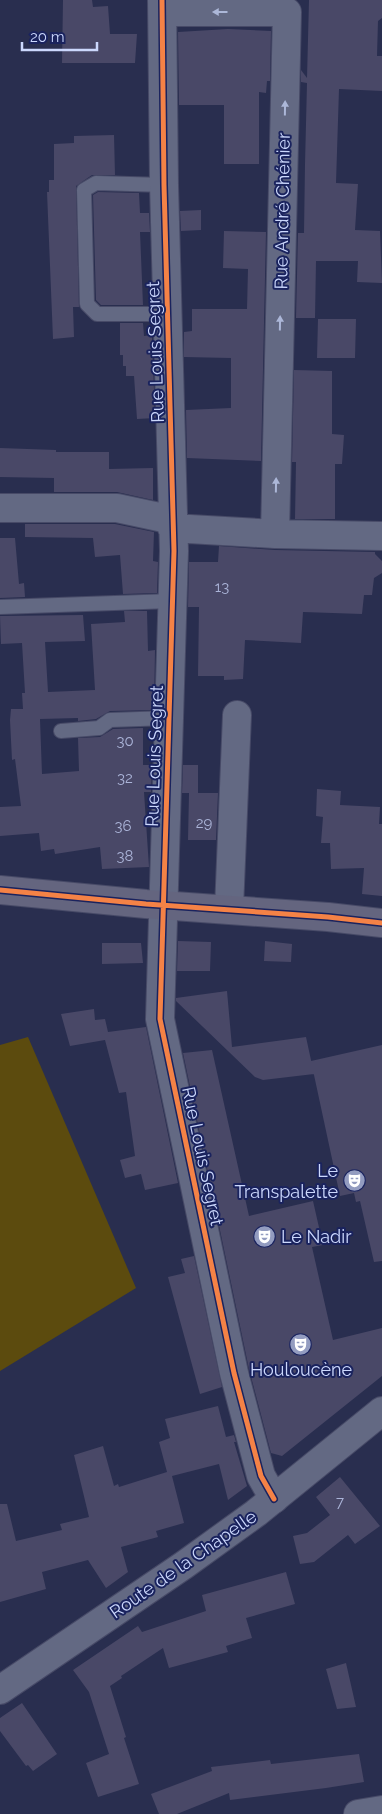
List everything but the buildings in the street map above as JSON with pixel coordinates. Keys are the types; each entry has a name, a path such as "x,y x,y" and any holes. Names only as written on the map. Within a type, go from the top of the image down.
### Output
{"main road":[{"path":"0,890 382,923"}],"street":[{"name":"Rue André Chénier","path":"163,6 288,6 275,534"},
{"name":"Rue Louis Segret","path":"163,6 164,185 174,551 160,1019 234,1372 262,1476 274,1499"},
{"path":"0,508 117,508 173,524 275,534 382,536"},
{"path":"229,909 237,715"},
{"name":"Route de la Chapelle","path":"0,1690 184,1566 274,1499 382,1411"},
{"path":"358,1814 382,1810"}],"lane":[{"path":"164,185 96,183 84,190 88,304 97,314 168,314"},
{"path":"0,607 172,601"},
{"path":"61,731 99,728 110,720 169,718"}],"shaded area":[{"path":"28,1037 136,1288 0,1371 0,1045"}],"cycle path":[{"path":"162,0 164,185 174,551 160,1019 234,1373 261,1476 274,1499"},
{"path":"0,890 382,923"}],"place":[{"name":"Le Transpalette","path":"354,1180"},
{"name":"Le Nadir","path":"265,1236"},
{"name":"Houloucène","path":"301,1344"}]}
